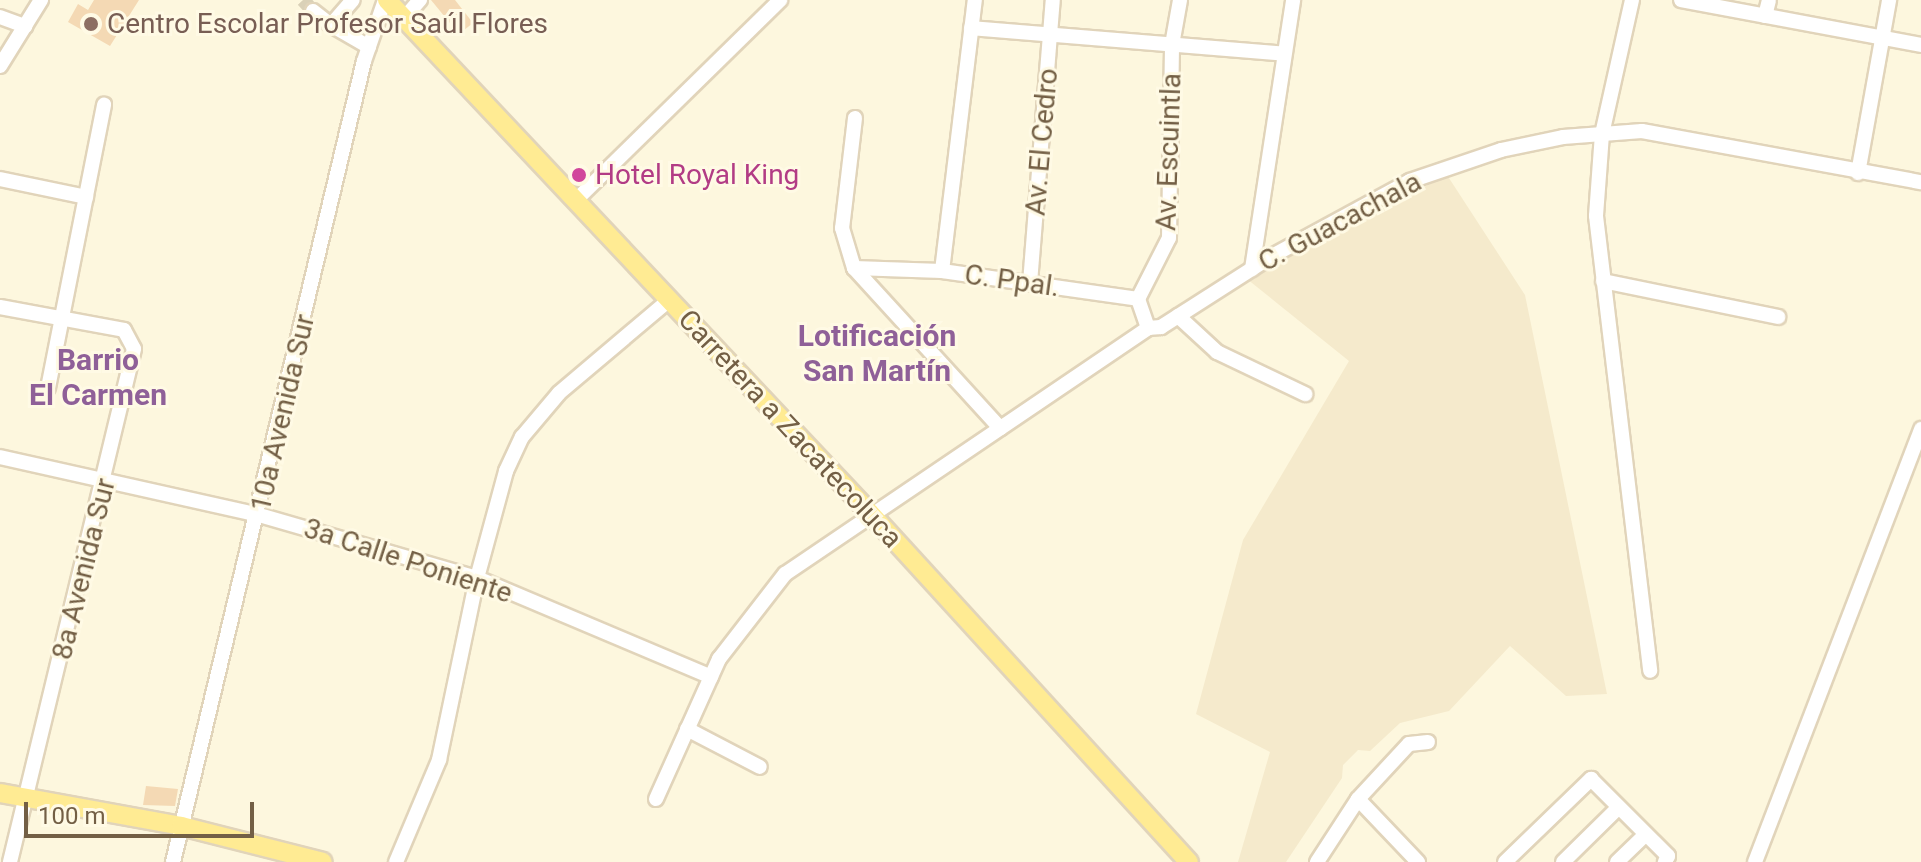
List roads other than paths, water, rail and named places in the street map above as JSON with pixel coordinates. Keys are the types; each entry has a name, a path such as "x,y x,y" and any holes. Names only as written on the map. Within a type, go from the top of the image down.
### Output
{"main road":[{"name":"Carretera a Zacatecoluca","path":"386,0 870,513 1189,862"},
{"path":"0,793 181,826 323,862"}],"street":[{"path":"0,66 41,0"},
{"path":"331,25 353,0"},
{"name":"10a Avenida Sur","path":"173,862 259,515 369,47 386,0"},
{"path":"405,17 420,0"},
{"path":"576,200 780,0"},
{"path":"942,271 975,0"},
{"name":"Av. El Cedro","path":"1030,283 1053,0"},
{"name":"Av. Escuintla","path":"1138,299 1169,238 1172,45 1180,0"},
{"path":"1252,269 1293,0"},
{"path":"1632,0 1602,134 1596,216 1650,671"},
{"path":"1681,0 1921,45"},
{"path":"1765,16 1769,0"},
{"path":"1858,173 1889,0"},
{"path":"313,11 369,47"},
{"path":"0,17 25,26"},
{"path":"971,28 1284,54"},
{"path":"48,388 104,104"},
{"path":"855,118 842,228 854,268 1000,428"},
{"name":"C. Guacachala","path":"656,799 711,677 785,574 870,513 1148,328 1178,316 1252,269 1410,181 1501,150 1642,131 1858,173 1921,182"},
{"path":"0,179 86,197"},
{"name":"C. Ppal.","path":"854,268 942,271 1138,299"},
{"path":"1603,281 1778,317"},
{"path":"1138,299 1148,328"},
{"path":"396,862 439,760 477,578 506,471 538,413 669,300"},
{"path":"0,307 62,319"},
{"path":"1178,316 1217,352 1305,394"},
{"name":"8a Avenida Sur","path":"10,862 29,798 133,363 131,340 124,330 62,319"},
{"path":"1755,862 1921,429"},
{"name":"3a Calle Poniente","path":"0,457 259,515 477,578 711,677"},
{"path":"687,729 760,767"},
{"path":"1317,862 1358,799 1409,744 1428,742"},
{"path":"1505,862 1591,779 1668,856 1665,862"},
{"path":"1358,799 1418,862"},
{"path":"1563,862 1618,808"},
{"path":"1617,862 1646,834"}],"tunnel":[{"path":"303,0 313,11"}],"place":[{"name":"Centro Escolar Profesor Saúl Flores","path":"91,24"},
{"name":"Hotel Royal King","path":"579,175"}],"district":[{"name":"Lotificación San Martín","path":"877,353"},
{"name":"Barrio El Carmen","path":"98,377"}]}
